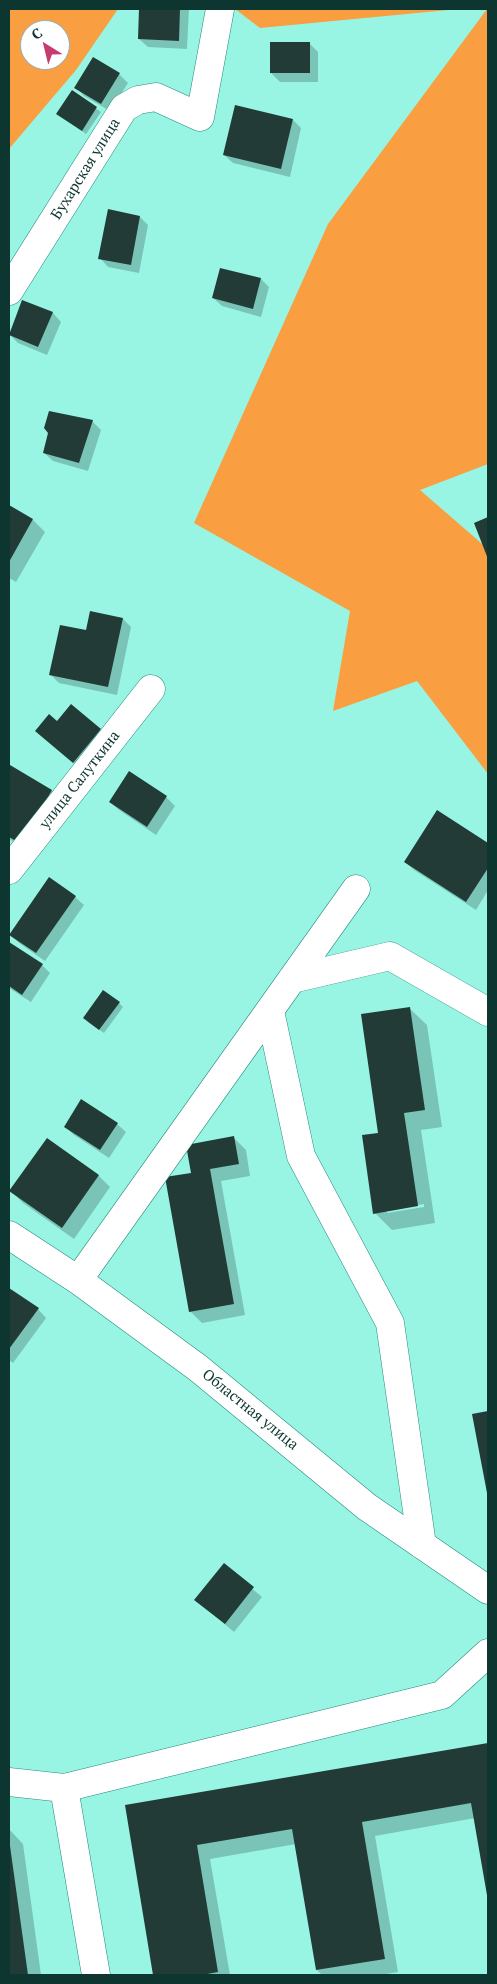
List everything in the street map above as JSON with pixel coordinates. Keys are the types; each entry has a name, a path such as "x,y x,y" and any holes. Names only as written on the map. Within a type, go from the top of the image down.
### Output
{"street":[{"name":"Бухарская улица","path":"9,291 124,108 138,100 156,97 200,117 220,9"},
{"name":"улица Салуткина","path":"9,870 151,690"},
{"path":"78,1280 356,889"},
{"path":"292,979 390,956 488,1012"},
{"path":"270,1011 301,1156 390,1323 422,1544"},
{"name":"Областная улица","path":"9,1235 78,1280 198,1368 367,1507 488,1590"},
{"path":"9,1782 64,1788 442,1695 488,1653"},
{"path":"64,1788 96,1975"}],"shaded area":[{"path":"9,9 118,9 76,70 9,149"},
{"path":"235,9 459,9 260,28"},
{"path":"487,9 488,464 420,490 488,549 488,774 417,681 333,711 350,611 194,523 328,224"}],"building":[{"path":"139,9 180,9 179,41 138,39"},
{"path":"270,42 310,42 310,73 270,73"},
{"path":"93,57 120,73 101,104 74,88"},
{"path":"72,90 97,107 82,131 56,114"},
{"path":"235,105 293,119 281,169 223,155"},
{"path":"108,209 140,216 131,265 98,259"},
{"path":"220,268 261,278 253,309 212,298"},
{"path":"22,300 53,312 38,347 9,335"},
{"path":"49,411 93,420 79,463 43,453 48,433 44,428"},
{"path":"9,505 33,519 9,562"},
{"path":"488,517 488,559 474,523"},
{"path":"90,611 123,618 108,687 49,675 60,625 86,630"},
{"path":"71,704 101,729 73,763 35,731 49,714 57,721"},
{"path":"10,765 52,790 21,844 9,837"},
{"path":"129,771 167,796 147,827 109,802"},
{"path":"437,810 488,843 488,868 466,902 404,862"},
{"path":"49,877 76,896 36,953 9,935"},
{"path":"9,942 43,964 22,995 9,986"},
{"path":"103,990 120,1002 99,1030 83,1018"},
{"path":"410,1007 425,1110 404,1113 418,1206 373,1214 362,1135 378,1133 361,1014"},
{"path":"81,1099 118,1123 100,1150 64,1127"},
{"path":"234,1136 239,1164 210,1169 234,1304 189,1312 165,1177 191,1173 186,1145"},
{"path":"47,1138 99,1175 62,1228 9,1191"},
{"path":"9,1288 39,1308 9,1349"},
{"path":"488,1411 488,1493 487,1493 472,1414"},
{"path":"224,1563 254,1587 225,1624 194,1600"},
{"path":"488,1743 488,1901 471,1803 362,1822 385,1959 316,1970 292,1829 197,1845 218,1972 202,1975 153,1975 125,1805"},
{"path":"10,1846 28,1975 9,1975"}]}
